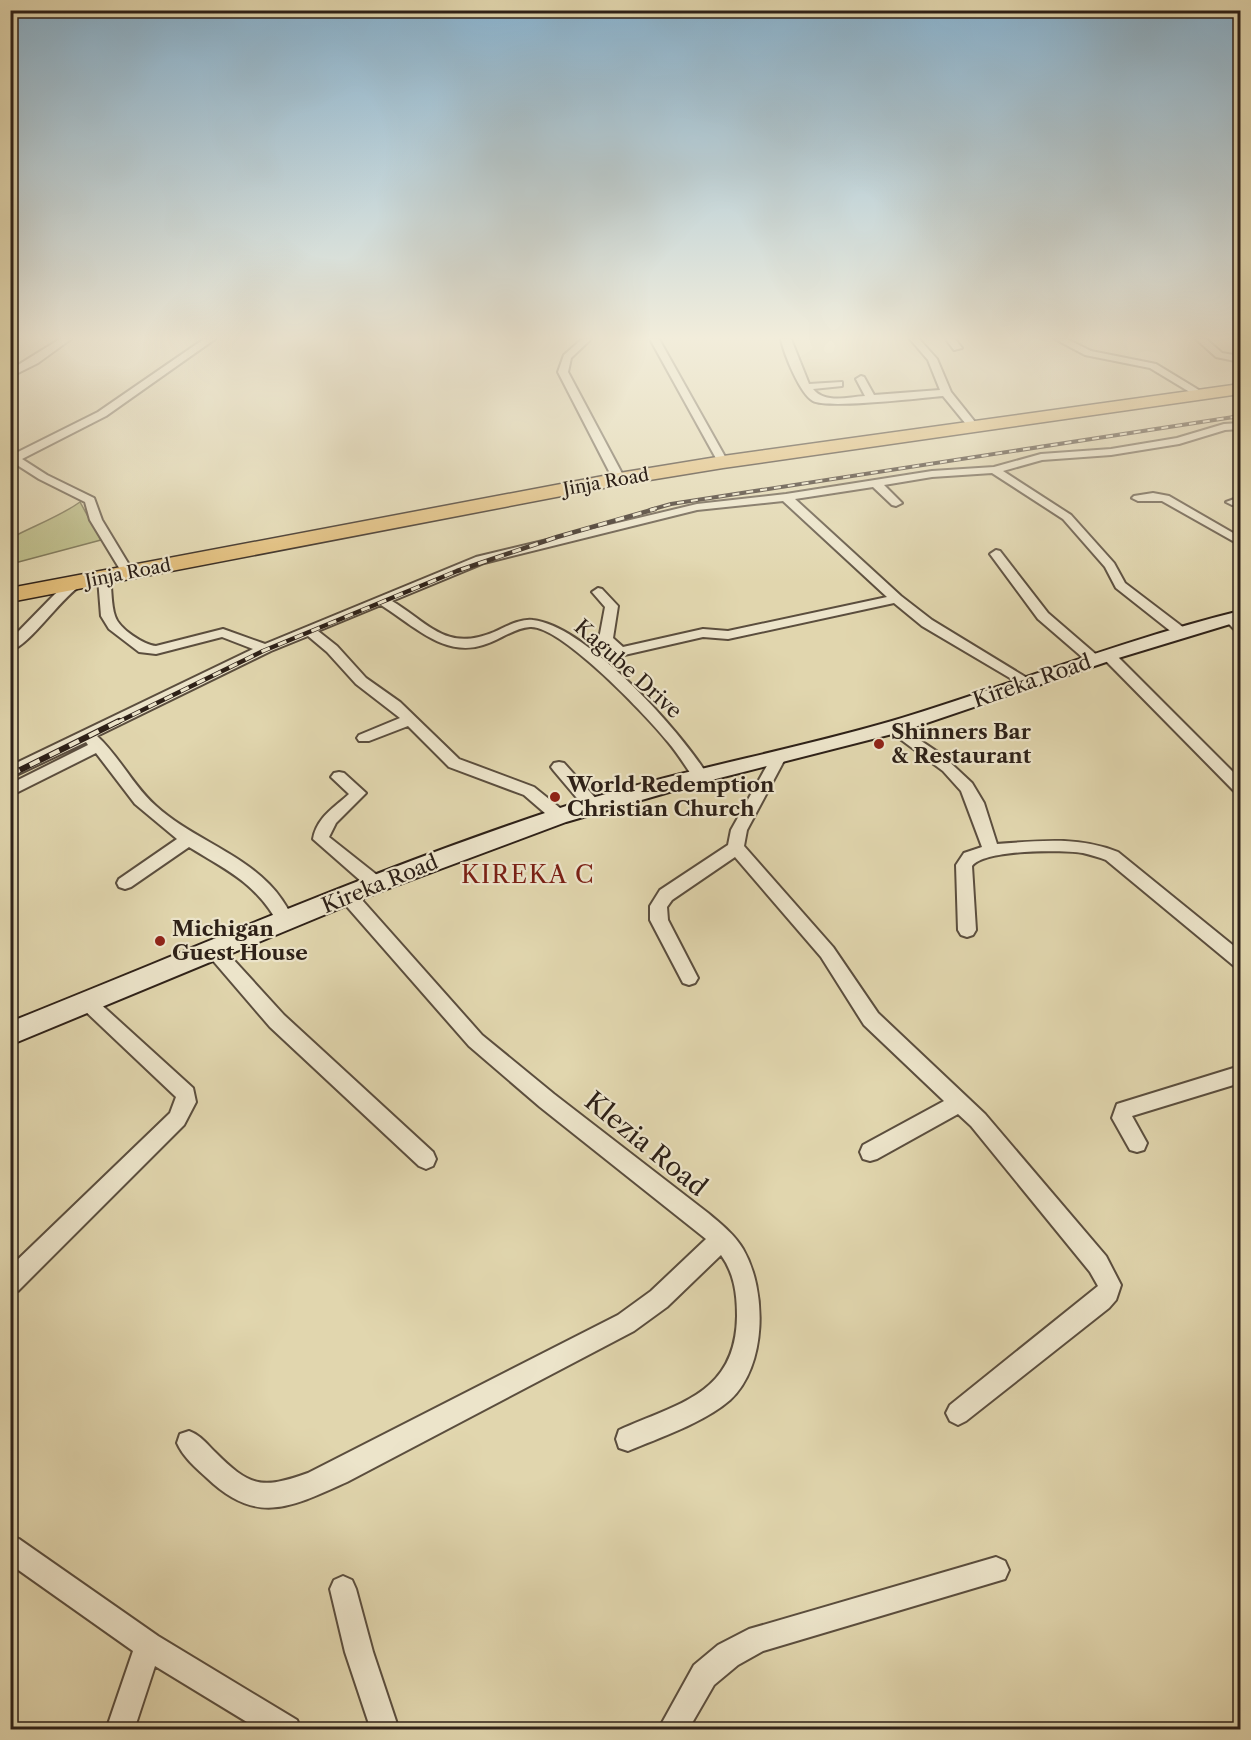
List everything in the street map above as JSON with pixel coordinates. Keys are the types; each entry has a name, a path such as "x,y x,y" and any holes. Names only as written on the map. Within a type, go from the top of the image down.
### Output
{"highway":[{"name":"Jinja Road","path":"10,596 619,479 723,462 1022,420"}],"main road":[{"name":"Kireka Road","path":"10,1034 89,1004 376,884 559,816 700,776 893,727 1027,684 1101,657 1237,620"}],"street":[{"path":"13,460 90,420"},
{"path":"588,420 619,479"},
{"path":"700,420 723,462"},
{"path":"968,420 974,427"},
{"path":"10,791 92,741 266,648 480,560 698,507 786,497 932,474 994,470 1041,457 1112,452 1179,441 1224,427 1240,426"},
{"path":"13,460 90,500 96,520 128,573"},
{"path":"994,470 1067,517 1110,566 1120,585 1184,634"},
{"path":"876,483 896,503"},
{"path":"1138,498 1153,496 1164,498 1240,542"},
{"path":"786,497 896,599 927,623 1027,684"},
{"path":"996,554 1043,616 1101,657 1240,788"},
{"path":"104,578 108,616 114,626 144,650 156,650 223,633 243,642 266,648"},
{"path":"10,646 34,626 62,591 76,583"},
{"path":"598,592 612,606 606,639 620,652 698,634 728,635 896,599"},
{"name":"Kagube Drive","path":"381,600 428,630 456,644 477,643 531,623 539,624 558,633 591,658 645,708 674,739 700,776"},
{"path":"310,631 329,646 361,681 392,703 454,763 529,790 559,816"},
{"path":"364,738 409,720"},
{"path":"893,727 948,768 966,785 973,796 992,850"},
{"path":"10,773 92,741"},
{"path":"92,741 116,766 132,793 149,809 188,838 253,880 271,897 286,922"},
{"path":"779,756 736,838 736,848 826,952 871,1019 961,1102 1098,1264 1110,1285 1108,1292 1101,1300 958,1413"},
{"path":"559,767 593,806"},
{"path":"339,777 358,793 329,819 322,830 321,838 376,884"},
{"path":"125,883 188,838"},
{"path":"967,930 964,865 970,856 992,850 1068,846 1103,852 1112,856 1240,961"},
{"path":"690,978 659,920 658,906 666,895 736,848"},
{"name":"Klezia Road","path":"348,896 412,972 478,1044 721,1240 735,1256 742,1273 749,1318 746,1342 739,1366 727,1387 708,1400 628,1439"},
{"path":"215,951 277,1021 426,1159"},
{"path":"10,1283 177,1119 186,1102 186,1094 89,1004"},
{"path":"1137,1143 1122,1118 1124,1110 1240,1075"},
{"path":"870,1152 961,1102"},
{"path":"189,1443 234,1485 254,1495 279,1494 308,1486 338,1473 626,1323 659,1299 721,1240"},
{"path":"10,1548 148,1646 287,1730"},
{"path":"672,1730 704,1675 728,1656 759,1639 996,1570"},
{"path":"343,1589 359,1652 385,1730"},
{"path":"120,1730 148,1646"}],"green space":[{"path":"80,502 101,540 11,564 11,538"}],"railway":[{"path":"650,510 671,504 1213,420"},
{"path":"116,723 263,651 457,571 557,537 655,509"},
{"path":"10,775 119,721"}],"place":[{"name":"Shinners Bar & Restaurant","path":"879,744"},
{"name":"World Redemption Christian Church","path":"555,797"},
{"name":"Michigan Guest House","path":"160,941"}],"district":[{"name":"KIREKA C","path":"528,875"}]}
